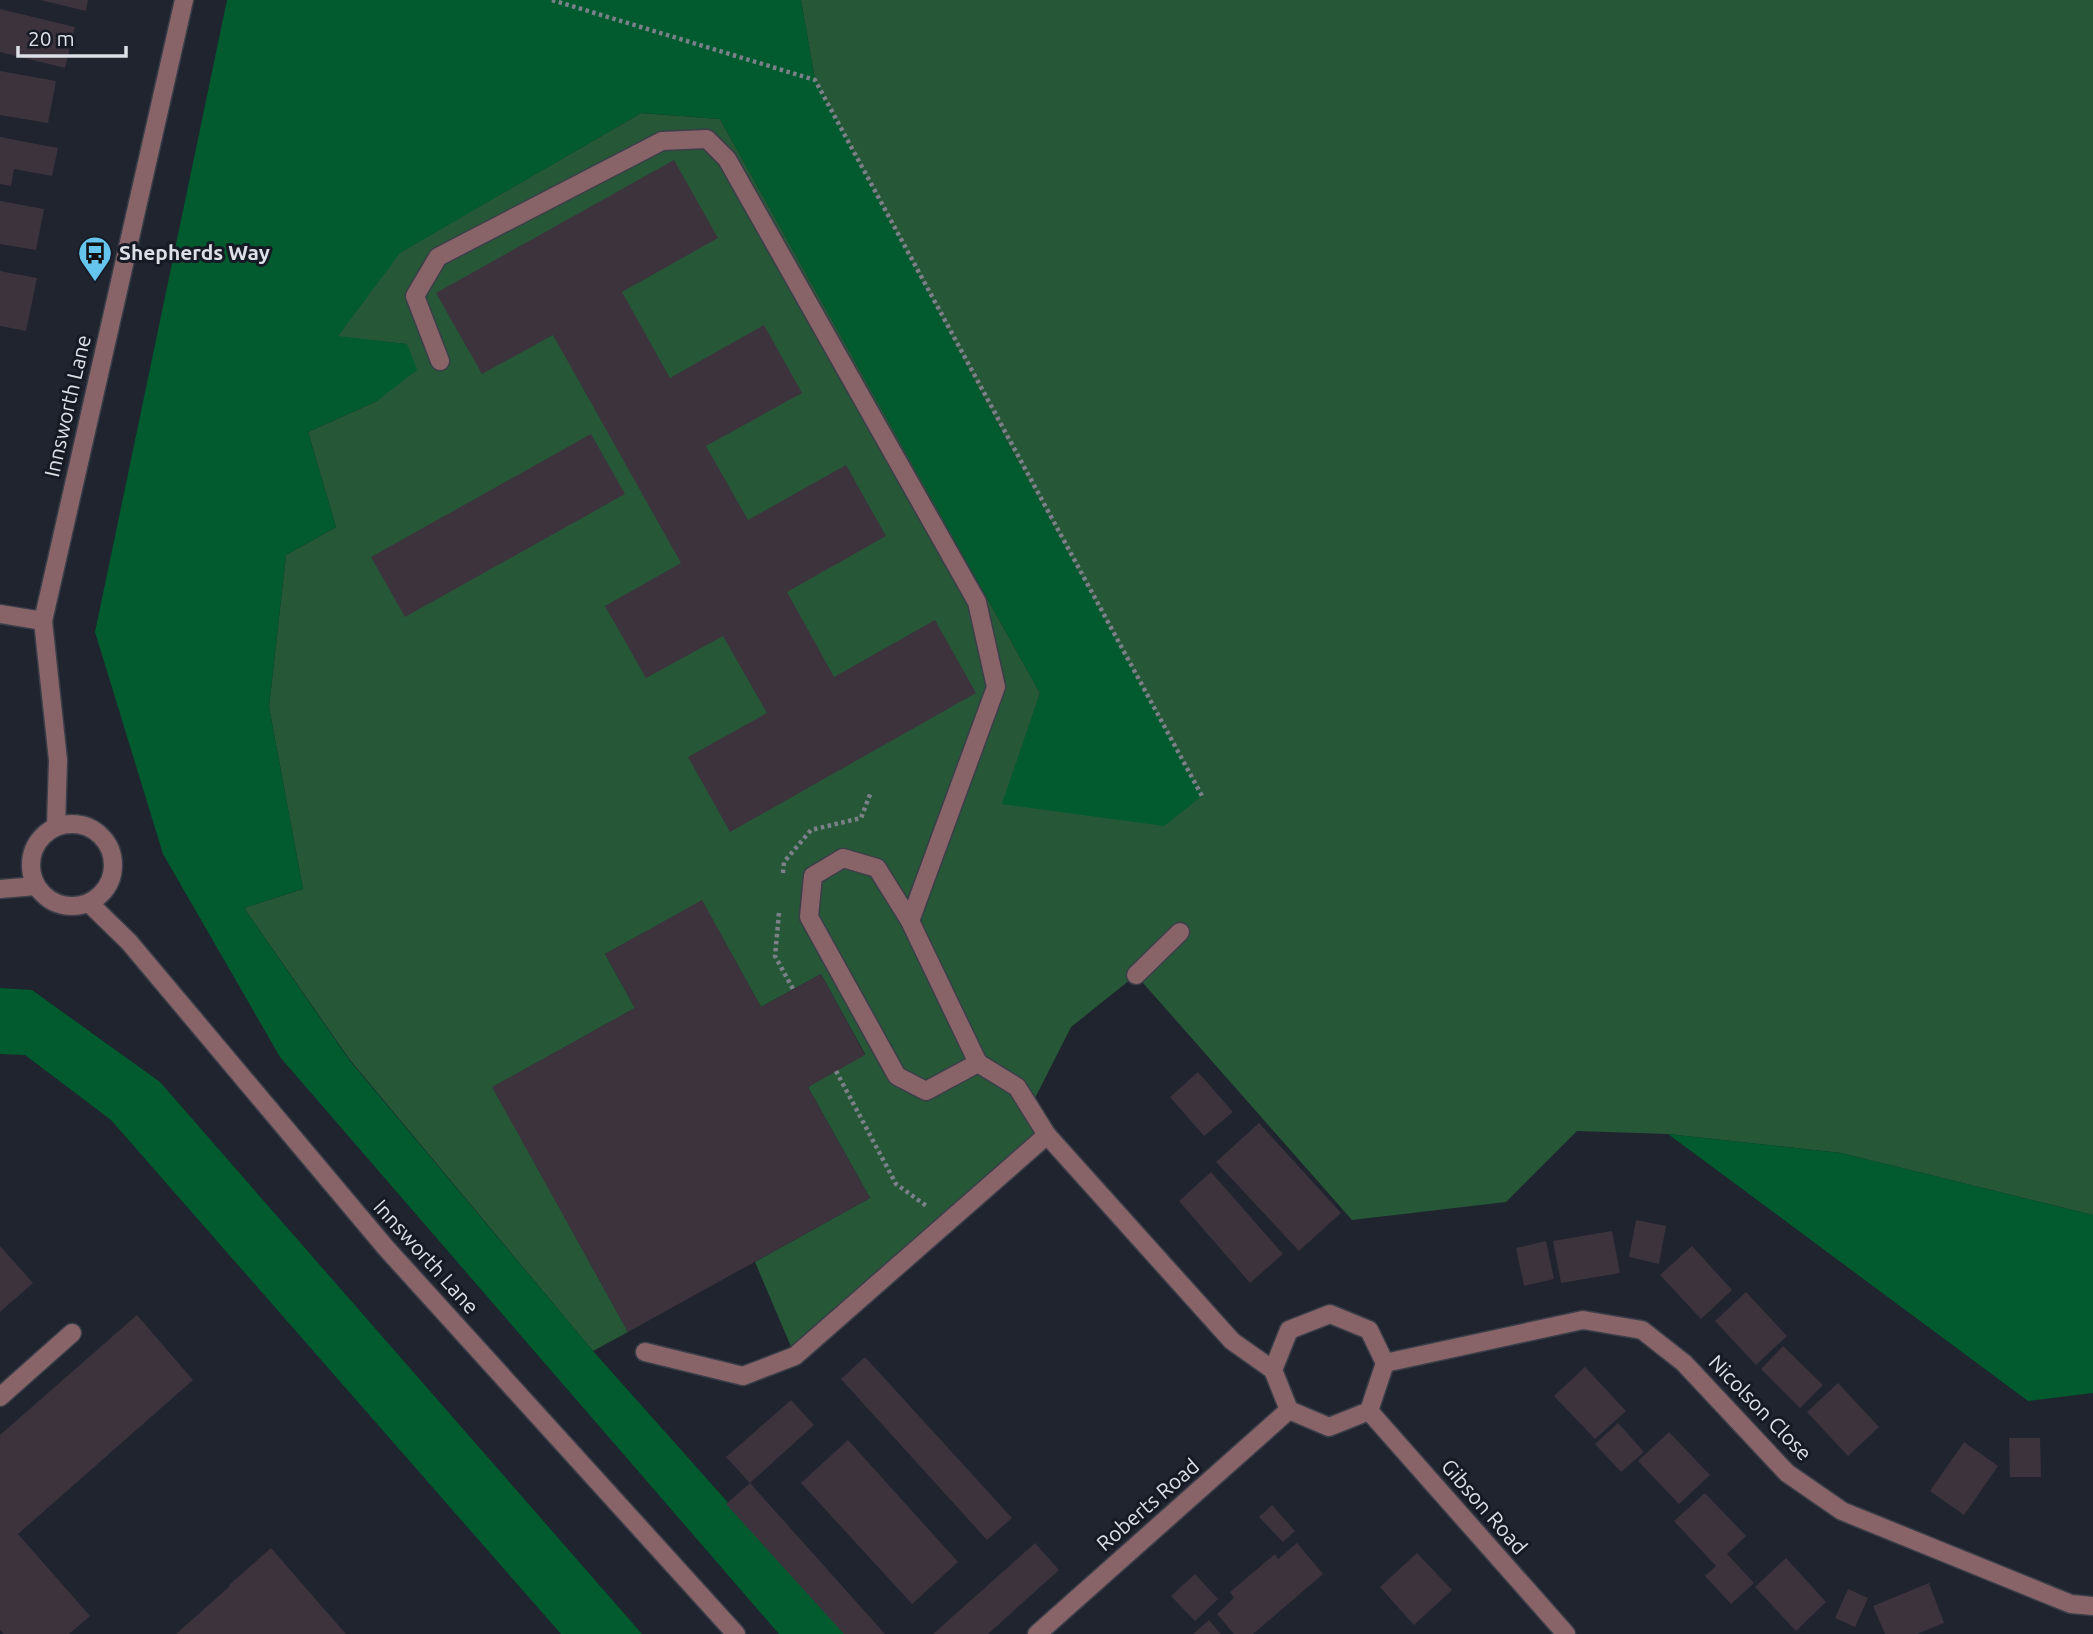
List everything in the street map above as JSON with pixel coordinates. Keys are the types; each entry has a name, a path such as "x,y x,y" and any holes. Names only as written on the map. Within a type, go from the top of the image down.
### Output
{"street":[{"name":"Innsworth Lane","path":"56,826 58,760 43,621 184,0"},
{"path":"440,361 415,296 438,257 662,141 707,139 727,159 977,602 996,687 910,921"},
{"path":"0,614 43,621"},
{"path":"71,823 85,825 97,832 107,843 113,860 113,874 107,888 89,903 61,905 48,899 36,886 31,872 31,858 36,844 45,833 56,826 71,823"},
{"path":"978,1063 926,1091 897,1076 809,917 813,876 844,858 877,867 910,921 978,1063 1017,1087 1047,1135 1232,1341 1273,1370 1289,1410 1329,1427 1369,1411 1385,1363 1369,1331 1329,1314 1289,1330 1273,1370"},
{"path":"0,889 36,886"},
{"name":"Innsworth Lane","path":"89,903 129,942 386,1248 736,1634"},
{"path":"1136,975 1180,932"},
{"path":"645,1352 743,1376 796,1356 1047,1135"},
{"name":"Nicolson Close","path":"1385,1363 1583,1320 1642,1330 1684,1363 1787,1473 1842,1511 2071,1604 2093,1606"},
{"path":"0,1397 72,1333"},
{"name":"Roberts Road","path":"1037,1634 1289,1410"},
{"name":"Gibson Road","path":"1369,1411 1566,1634"}],"path":[{"path":"552,0 815,80 1202,796"},
{"path":"836,1071 895,1184 932,1209 956,1216"}],"green space":[{"path":"227,0 801,0 815,80 1004,436 1202,796 1164,826 1002,804 1040,693 720,119 641,113 400,253 338,336 407,344 417,370 377,401 308,432 336,527 286,555 269,707 303,889 244,908 350,1061 593,1351 845,1634 779,1634 280,1057 163,854 95,632"},
{"path":"801,0 2093,0 2093,1215 1841,1153 1668,1134 1577,1131 1506,1202 1352,1220 1136,975 1071,1027 1030,1108 1047,1135 795,1356 755,1262 870,1198 808,1087 865,1054 821,974 761,1007 702,901 605,954 635,1008 493,1087 628,1332 593,1351 350,1060 244,908 303,889 269,707 286,555 336,527 308,432 377,401 407,344 337,337 399,253 641,113 720,119 1040,693 1003,804 1202,797 1004,436 815,80"},
{"path":"0,988 32,990 160,1082 642,1634 561,1634 111,1120 25,1055 0,1054"},
{"path":"1668,1134 1841,1153 2093,1215 2093,1393 2028,1401"}],"building":[{"path":"40,0 88,0 86,11"},
{"path":"0,9 75,27 65,68 0,52"},
{"path":"0,71 56,81 48,123 0,115"},
{"path":"0,137 58,148 52,176 14,169 11,186 0,184"},
{"path":"674,160 718,238 622,292 670,378 764,325 802,393 706,446 748,520 846,465 886,536 787,592 834,677 935,620 976,693 730,832 688,757 767,713 723,636 646,678 605,606 681,563 553,335 482,374 436,293"},
{"path":"0,201 44,209 36,250 0,244"},
{"path":"0,271 37,278 26,331 0,326"},
{"path":"591,434 625,494 405,617 371,557"},
{"path":"702,900 761,1007 821,974 865,1055 808,1087 870,1198 628,1332 492,1087 635,1008 605,954"},
{"path":"1198,1072 1233,1112 1204,1136 1170,1097"},
{"path":"1259,1123 1341,1213 1299,1251 1216,1162"},
{"path":"1211,1172 1283,1254 1250,1283 1179,1201"},
{"path":"1636,1220 1666,1226 1659,1264 1629,1257"},
{"path":"1612,1231 1620,1273 1561,1283 1553,1241"},
{"path":"1546,1241 1554,1279 1524,1286 1516,1248"},
{"path":"0,1246 33,1283 0,1312"},
{"path":"1692,1246 1732,1290 1701,1319 1660,1275"},
{"path":"1746,1292 1787,1336 1756,1365 1715,1321"},
{"path":"137,1315 193,1380 18,1534 90,1616 69,1634 4,1634 0,1630 0,1435"},
{"path":"1783,1346 1823,1385 1800,1408 1761,1369"},
{"path":"865,1357 1012,1518 987,1540 841,1379"},
{"path":"1585,1367 1626,1411 1595,1439 1554,1396"},
{"path":"1838,1383 1879,1427 1848,1456 1807,1412"},
{"path":"791,1400 814,1425 750,1483 726,1457"},
{"path":"1618,1423 1644,1452 1621,1472 1595,1444"},
{"path":"1669,1432 1710,1475 1679,1504 1638,1461"},
{"path":"2009,1438 2040,1438 2041,1477 2010,1477"},
{"path":"848,1440 958,1562 912,1604 801,1483"},
{"path":"1964,1442 1998,1466 1964,1515 1930,1491"},
{"path":"750,1483 885,1634 844,1634 726,1504"},
{"path":"1705,1493 1746,1536 1727,1554 1754,1583 1731,1604 1705,1576 1716,1566 1674,1521"},
{"path":"1272,1505 1295,1531 1283,1542 1259,1517"},
{"path":"1035,1543 1059,1570 988,1634 933,1634"},
{"path":"1297,1543 1323,1574 1253,1634 1234,1634 1217,1614 1234,1598 1230,1592 1275,1554 1278,1559"},
{"path":"271,1548 346,1634 176,1634 229,1585"},
{"path":"1417,1553 1452,1590 1414,1625 1380,1587"},
{"path":"1786,1558 1826,1602 1796,1631 1755,1587"},
{"path":"1195,1574 1218,1599 1195,1621 1171,1596"},
{"path":"1929,1583 1944,1623 1917,1634 1885,1634 1873,1606"},
{"path":"1848,1589 1868,1598 1855,1627 1835,1618"},
{"path":"1209,1620 1221,1634 1193,1634"}],"place":[{"name":"Shepherds Way","path":"95,283"}]}
